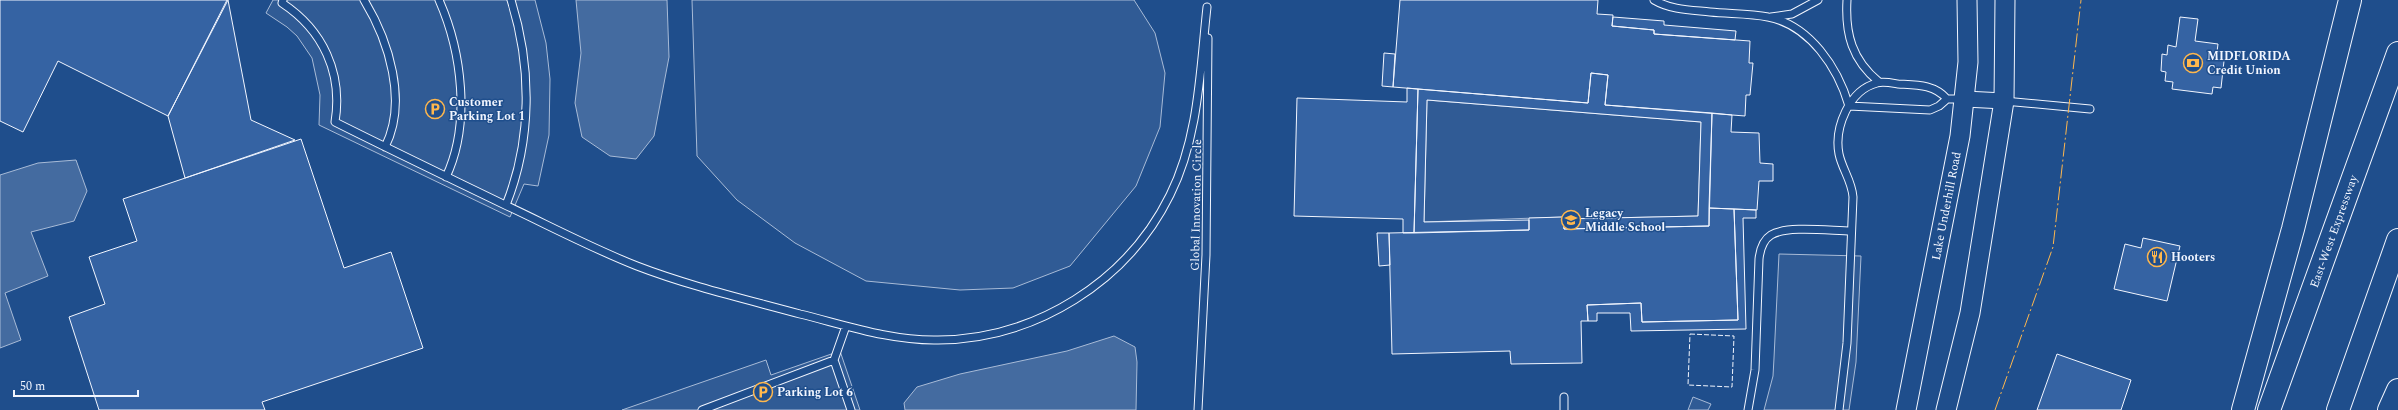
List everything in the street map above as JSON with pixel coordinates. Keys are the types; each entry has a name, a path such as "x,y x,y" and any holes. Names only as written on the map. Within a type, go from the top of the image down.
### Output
{"highway":[{"path":"2243,410 2293,229 2350,0"},
{"name":"East-West Expressway","path":"2269,410 2398,54"},
{"path":"2338,410 2398,240"},
{"path":"2389,410 2398,390"}],"street":[{"name":"Lake Underhill Road","path":"1906,410 1960,136 1956,99 1968,62 1967,0"},
{"path":"1946,410 1970,313 2004,101 2005,0"},
{"path":"1956,99 2004,101"}],"lane":[{"path":"283,0 282,3 308,26 328,55 336,86 335,122 571,238 638,266 740,298 846,326 881,334 920,340 954,340 992,335 1022,326 1052,313 1084,294 1113,271 1143,238 1170,194 1184,159 1194,122 1207,3"},
{"path":"364,0 383,39 393,79 393,126 385,147"},
{"path":"439,0 451,35 460,88 456,145 446,177"},
{"path":"506,205 518,168 524,133 527,92 521,40 511,0"},
{"path":"1654,0 1682,9 1769,17 1792,14 1818,0"},
{"path":"1847,0 1846,28 1852,49 1863,67 1880,82"},
{"name":"Global Innovation Circle","path":"1198,410 1206,255 1207,3"},
{"path":"1769,17 1799,30 1820,50 1841,85 1849,106"},
{"path":"1839,410 1847,343 1852,190 1841,161 1838,146 1839,130 1849,106 1864,90 1880,82 1930,87 1956,99"},
{"path":"1849,106 1930,110 1956,99"},
{"path":"2004,101 2090,109"},
{"path":"1748,410 1755,370 1759,259 1763,244 1770,236 1785,231 1851,231"},
{"path":"846,326 834,360 851,410"},
{"path":"702,410 834,360"},
{"path":"1564,397 1564,410"}],"shaded area":[{"name":"Customer Parking Lot 1","path":"273,0 535,0 546,43 550,79 549,135 538,186 524,184 510,217 319,125 320,95 312,58 297,36 287,27 266,13"},
{"path":"576,0 667,0 669,57 654,136 636,159 610,156 582,137 575,103 581,53"},
{"path":"692,0 1134,0 1155,33 1165,73 1160,127 1136,186 1070,266 1013,288 960,290 866,281 795,243 737,200 697,156"},
{"path":"1427,100 1701,122 1698,216 1564,219 1563,217 1424,222"},
{"path":"76,160 87,191 74,221 31,232 48,276 5,293 21,340 0,348 0,175 38,163"},
{"path":"1779,254 1861,256 1856,362 1849,410 1764,410 1773,376"},
{"path":"1114,336 1135,347 1137,362 1136,410 905,410 904,403 917,387 960,374 1067,351"},
{"name":"Parking Lot 6","path":"840,351 860,410 622,410 766,360 771,375"},
{"path":"1693,397 1711,404 1708,410 1688,410"}],"building":[{"path":"0,0 227,0 168,116 58,61 23,132 0,121"},
{"path":"228,0 251,120 295,140 185,178 168,116"},
{"path":"1400,0 1598,0 1597,14 1613,15 1612,26 1654,30 1654,34 1750,41 1749,63 1753,63 1750,95 1746,95 1745,116 1605,105 1608,75 1591,73 1588,103 1393,87"},
{"path":"1613,17 1664,21 1664,25 1736,31 1735,40 1654,34 1654,30 1612,26"},
{"name":"MIDFLORIDA Credit Union","path":"2180,17 2198,19 2195,41 2218,44 2217,52 2225,52 2221,88 2213,87 2212,94 2172,89 2173,82 2165,81 2166,72 2161,71 2162,54 2167,55 2168,45 2176,47"},
{"path":"1384,53 1395,54 1393,87 1382,86"},
{"path":"1591,73 1608,75 1605,105 1712,113 1709,226 1564,229 1564,219 1698,216 1701,122 1427,100 1424,222 1529,220 1529,230 1414,233 1418,89 1588,103"},
{"path":"1407,88 1418,89 1414,233 1403,233 1403,219 1294,216 1297,98 1407,102"},
{"path":"1712,113 1732,115 1731,132 1759,133 1760,163 1773,164 1773,181 1759,181 1757,210 1709,208"},
{"path":"301,139 344,268 391,252 423,348 262,402 265,410 99,410 69,317 105,304 89,257 137,241 123,199"},
{"path":"1709,208 1734,209 1738,320 1642,322 1641,303 1587,305 1588,321 1581,321 1582,363 1511,364 1510,351 1392,354 1389,233 1529,230 1529,218 1563,217 1564,229 1709,226"},
{"path":"1734,209 1756,210 1756,218 1743,218 1746,329 1631,331 1630,313 1597,313 1597,321 1588,321 1587,305 1641,303 1642,322 1738,320"},
{"path":"1377,233 1389,233 1390,265 1379,266"},
{"path":"2143,238 2180,246 2167,301 2114,289 2125,244 2141,248"},
{"path":"2057,354 2131,380 2121,410 2037,410"}],"fence":[{"path":"1690,334 1734,336 1732,387 1688,385 1690,334"}],"power":[{"path":"1995,410 2053,247 2081,0"}],"place":[{"name":"MIDFLORIDA Credit Union","path":"2193,63"},
{"name":"Customer Parking Lot 1","path":"435,109"},
{"name":"Legacy Middle School","path":"1571,220"},
{"name":"Hooters","path":"2157,257"},
{"name":"Parking Lot 6","path":"763,392"}]}
